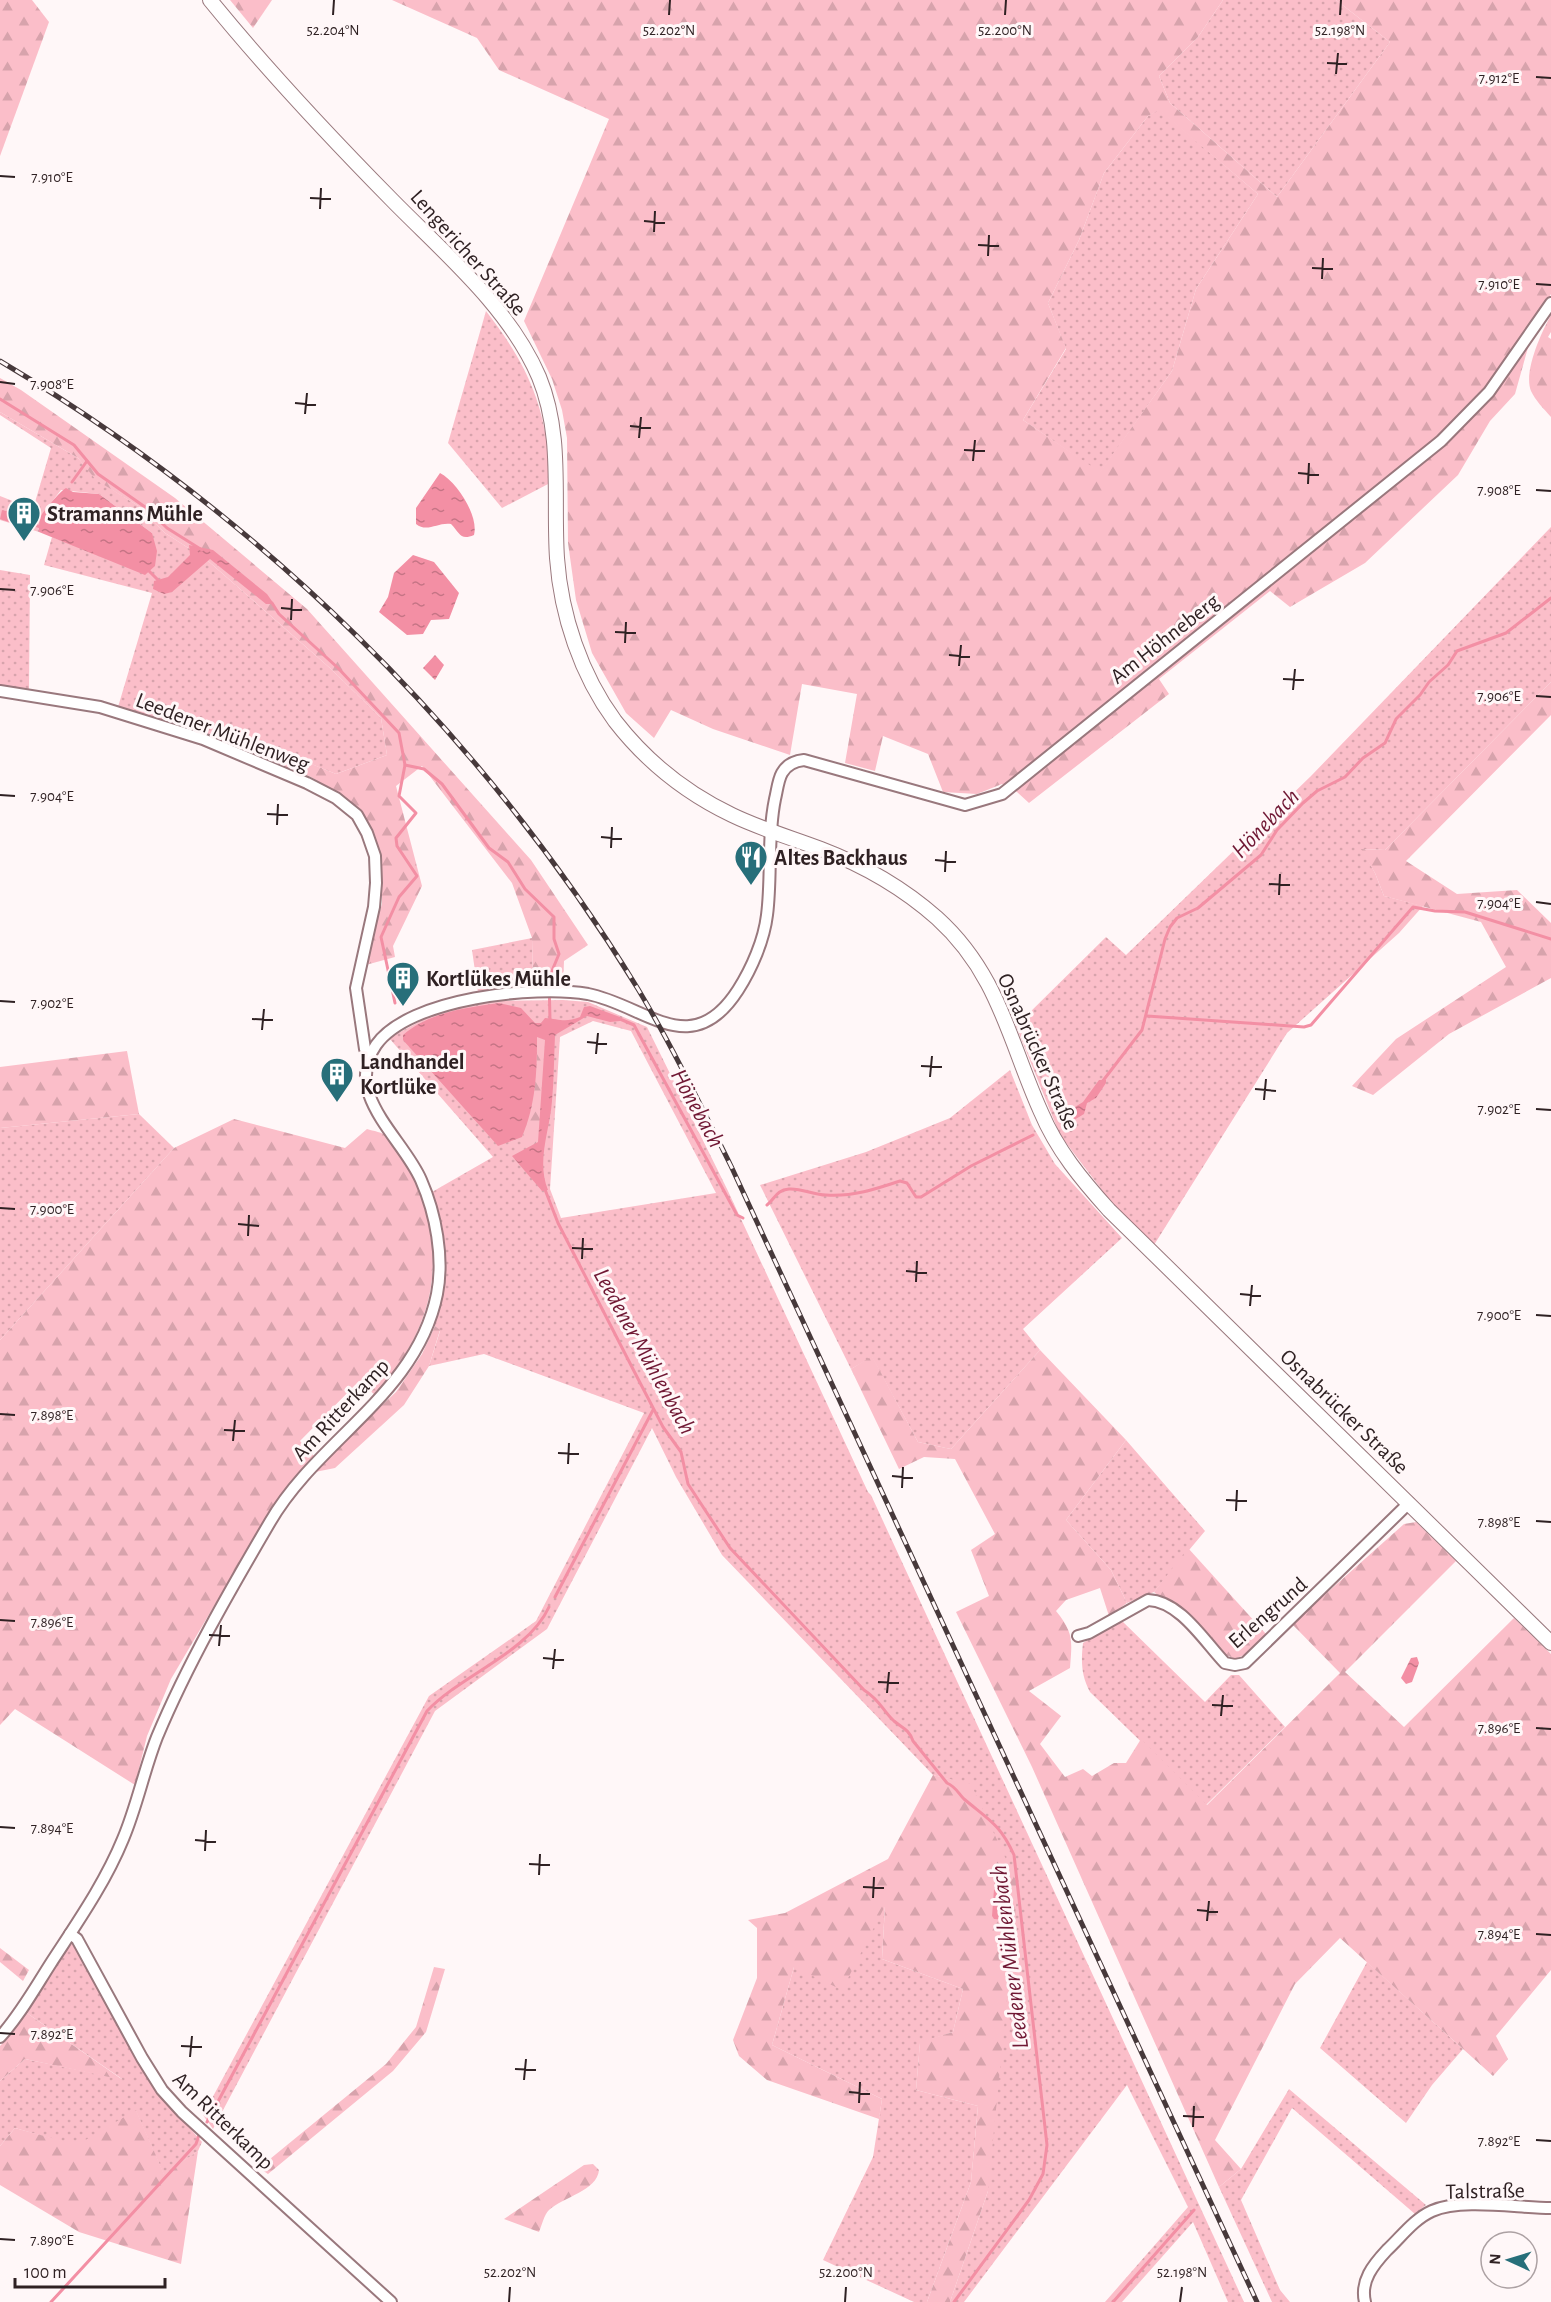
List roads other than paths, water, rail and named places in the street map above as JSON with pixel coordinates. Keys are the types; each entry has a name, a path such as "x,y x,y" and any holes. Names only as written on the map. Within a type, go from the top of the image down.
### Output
{"main road":[{"name":"Lengericher Straße","path":"210,0 326,132 486,297 518,338 539,377 551,414 556,458 557,560 570,629"},
{"name":"Osnabrücker Straße","path":"570,629 586,671 615,720 644,753 686,789 735,816 857,864 912,897 940,922 962,945 986,979 1002,1009 1042,1116 1064,1156 1084,1182 1109,1210 1551,1642"}],"street":[{"name":"Am Höhneberg","path":"769,830 780,774 794,761 804,760 965,805 1002,794 1441,441 1489,392 1535,330 1551,303"},
{"name":"Leedener Mühlenweg","path":"0,691 100,707 203,739 307,783 336,798 357,815 367,833 375,856 374,908 356,988 365,1049 370,1055"},
{"path":"370,1055 384,1036 431,1010 462,1000 534,992 588,994 671,1026 688,1026 722,1011 739,989 764,932 767,913 769,830"},
{"name":"Am Ritterkamp","path":"0,2037 70,1934 112,1864 126,1833 155,1742 180,1684 270,1521 307,1471 399,1378 423,1339 437,1294 440,1265 437,1238 420,1178 408,1154 373,1107 367,1087 366,1070 370,1055"},
{"name":"Erlengrund","path":"1078,1636 1089,1633 1148,1600 1158,1601 1181,1616 1225,1663 1235,1665 1245,1663 1409,1503"},
{"name":"Am Ritterkamp","path":"70,1934 77,1939 162,2090 182,2112 390,2302"},
{"name":"Talstraße","path":"1365,2302 1363,2291 1376,2262 1418,2220 1432,2211 1446,2206 1466,2205 1551,2208"}],"water":[{"path":"440,473 447,477 460,492 470,509 475,527 474,535 463,537 451,524 424,528 416,524 416,508"},
{"path":"66,488 73,492 99,494 152,533 157,551 155,566 145,575 39,532 40,517"},
{"path":"2,510 18,514 29,521 26,528 0,519"},
{"path":"189,545 213,550 267,594 274,604 266,604 210,559 172,592 164,594 153,589 154,581 168,577 190,555"},
{"path":"413,555 434,562 459,593 449,619 431,620 423,634 407,635 379,612 388,597 394,573"},
{"path":"435,655 444,665 435,680 423,668"},
{"path":"499,1003 521,1008 535,1023 541,1023 545,1018 575,1019 580,1017 584,1007 590,1006 620,1017 620,1021 610,1022 587,1016 555,1035 552,1101 543,1157 548,1190 542,1191 512,1156 538,1142 545,1040 537,1037 535,1088 522,1137 498,1146 403,1040 403,1035 413,1027 436,1016 461,1009"},
{"path":"1099,1080 1106,1080 1106,1083 1096,1098 1087,1103 1084,1114 1069,1123 1062,1121 1062,1115 1083,1102"},
{"path":"1417,1657 1419,1663 1412,1682 1406,1684 1401,1678 1411,1658"},
{"path":"999,1872 1003,1873 1007,1920 994,1919 992,1916 995,1876"}],"waterway":[{"path":"0,399 74,445 98,474 145,507 167,528 202,550"},
{"path":"72,482 87,461"},
{"name":"Leedener Mühlenbach","path":"25,522 41,527"},
{"name":"Leedener Mühlenbach","path":"147,569 159,581"},
{"name":"Hönebach","path":"1102,1082 1142,1030 1165,939 1177,918 1198,908 1261,855 1277,830 1317,791 1345,777 1363,758 1385,743 1396,719 1420,695 1429,682 1448,665 1457,651 1506,633 1551,598"},
{"name":"Leedener Mühlenbach","path":"272,603 279,614 338,668 399,733 405,765 424,769 442,784 489,848 508,862 525,889 554,917 554,939 559,954 549,978 550,1020"},
{"path":"395,1003 381,937 399,897 417,876 397,846 396,838 416,813 399,796 405,765"},
{"path":"1147,1016 1304,1027 1311,1025 1413,907 1435,911 1465,912 1551,939"},
{"name":"Hönebach","path":"620,1019 634,1025 737,1215 743,1218"},
{"name":"Hönebach","path":"767,1205 778,1193 789,1189 821,1195 845,1195 900,1181 907,1183 916,1197 921,1197 971,1166 1033,1135"},
{"name":"Leedener Mühlenbach","path":"544,1187 558,1223 635,1373 663,1427 681,1452 688,1484 730,1548 890,1717 907,1731 947,1783 993,1823 1004,1836 1014,1855 1047,2145 1043,2174 1029,2200 954,2302"},
{"path":"555,1597 653,1410"},
{"path":"207,2122 427,1711 441,1698 526,1637 549,1607"},
{"path":"51,2302 196,2144 199,2135"},
{"path":"1113,2302 1194,2210"}],"railway":[{"path":"0,361 95,422 187,488 274,560 357,636 435,718 508,804 576,895 638,989 731,1166 1257,2302"}],"place":[{"name":"Stramanns Mühle","path":"24,542"},
{"name":"Altes Backhaus","path":"751,886"},
{"name":"Kortlükes Mühle","path":"403,1007"},
{"name":"Landhandel Kortlüke","path":"337,1103"}]}
